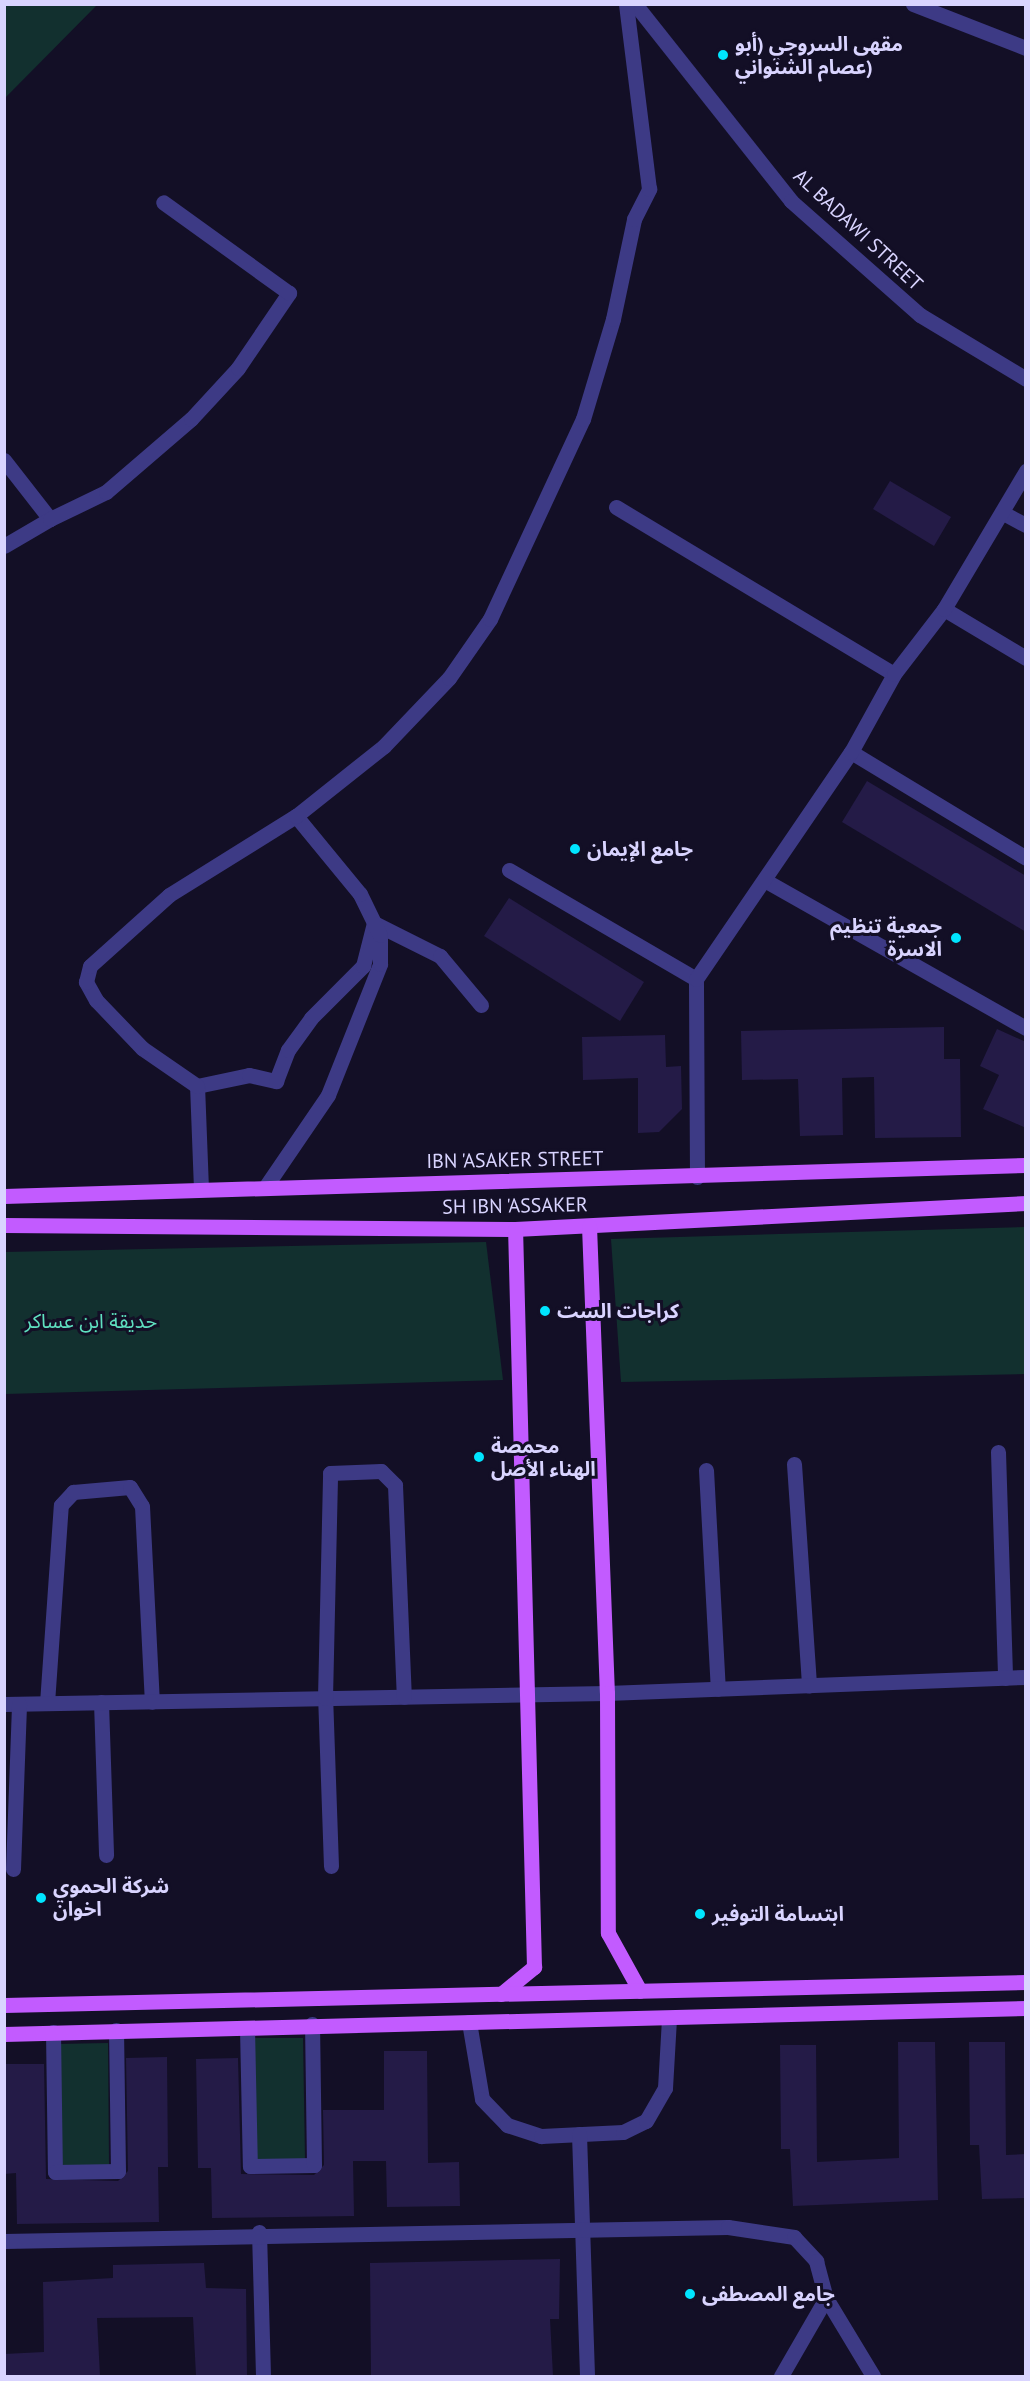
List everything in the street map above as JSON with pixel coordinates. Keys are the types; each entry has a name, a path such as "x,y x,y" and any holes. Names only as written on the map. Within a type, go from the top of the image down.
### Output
{"main road":[{"name":"IBN 'ASAKER STREET","path":"4,1196 266,1186 697,1177 1026,1165"},
{"name":"SH IBN 'ASSAKER","path":"4,1225 515,1228 1026,1203"},
{"path":"589,1226 607,1693 608,1933 640,1990"},
{"path":"501,1994 534,1966 515,1228"},
{"path":"4,2005 1026,1982"},
{"path":"4,2034 247,2028 312,2024 669,2019 1026,2008"}],"street":[{"path":"374,923 363,966 311,1018 288,1050 276,1081 249,1075 197,1086 142,1048 96,1000 86,982 90,966 169,896 296,816 384,746 449,678 489,619 582,419 613,319 633,219 649,189 626,4"},
{"name":"AL BADAWI STREET","path":"635,4 791,201 920,315 1026,379"},
{"path":"914,4 1026,48"},
{"path":"4,546 50,519 106,492 190,419 238,368 289,293 163,202"},
{"path":"4,460 50,519"},
{"path":"697,1177 696,979 766,881 851,752 894,674 944,609 1026,471"},
{"path":"616,507 894,674"},
{"path":"1003,513 1026,525"},
{"path":"944,609 1026,658"},
{"path":"851,752 1026,858"},
{"path":"266,1186 328,1095 380,964 374,923 360,894 296,816"},
{"path":"509,870 696,979"},
{"path":"766,881 1026,1029"},
{"path":"374,923 440,956 481,1005"},
{"path":"197,1086 201,1189"},
{"path":"998,1452 1005,1678"},
{"path":"795,1464 809,1685"},
{"path":"706,1470 718,1689"},
{"path":"331,1866 325,1698 326,1482 330,1473 381,1471 395,1485 404,1697"},
{"path":"47,1703 61,1505 73,1492 130,1487 142,1506 152,1701"},
{"path":"13,1869 12,1704 607,1693 1026,1677"},
{"path":"100,1702 106,1855"},
{"path":"469,2022 475,2082 493,2114 523,2133 579,2134 623,2132 655,2112 665,2088 669,2019"},
{"path":"247,2028 250,2166 314,2165 312,2024"},
{"path":"53,2032 55,2172 118,2171 116,2030"},
{"path":"579,2134 587,2376"},
{"path":"4,2241 259,2232 728,2227 794,2237 816,2261 826,2298 873,2376"},
{"path":"259,2232 263,2376"},
{"path":"781,2376 826,2298"}],"green space":[{"path":"4,5 97,5 5,98"},
{"path":"1025,1227 1025,1374 621,1382 611,1239"},
{"name":"حديقة ابن عساكر","path":"486,1242 503,1380 5,1394 5,1252"},
{"path":"254,2038 303,2038 305,2160 256,2160"},
{"path":"108,2043 109,2165 61,2166 59,2044"}],"building":[{"path":"890,481 951,517 934,546 873,509"},
{"path":"867,781 1026,876 1026,932 842,822"},
{"path":"509,898 644,982 620,1021 484,936"},
{"path":"944,1027 944,1059 960,1059 961,1137 875,1138 874,1077 842,1078 843,1135 800,1136 798,1079 742,1080 741,1031"},
{"path":"997,1029 1026,1042 1026,1128 983,1109 999,1075 980,1066"},
{"path":"665,1035 666,1067 681,1066 682,1109 659,1132 638,1133 638,1078 583,1080 582,1037"},
{"path":"898,2042 935,2042 938,2200 793,2206 790,2149 781,2149 780,2045 816,2045 817,2162 899,2158"},
{"path":"969,2042 1005,2042 1006,2155 1026,2154 1026,2198 982,2199 979,2145 970,2145"},
{"path":"384,2051 427,2051 428,2163 459,2162 460,2206 387,2207 386,2161 353,2161 354,2216 212,2218 211,2168 198,2168 196,2059 238,2058 241,2174 314,2175 324,2165 323,2110 384,2110"},
{"path":"167,2057 168,2167 158,2167 159,2222 17,2224 16,2173 4,2174 4,2064 44,2064 46,2179 118,2181 128,2171 126,2058"},
{"path":"560,2259 559,2319 550,2319 553,2376 371,2376 370,2263"},
{"path":"204,2263 206,2288 246,2289 247,2376 196,2376 193,2317 97,2318 100,2376 4,2376 4,2354 44,2352 43,2282 113,2278 113,2265"}],"place":[{"name":"مقهى السروجي (أبو عصام الشنواني)","path":"723,55"},
{"name":"جامع الإيمان","path":"575,849"},
{"name":"جمعية تنظيم الاسرة","path":"956,938"},
{"name":"كراجات الست","path":"545,1311"},
{"name":"محمصة الهناء الأصل","path":"479,1457"},
{"name":"شركة الحموي اخوان","path":"41,1898"},
{"name":"ابتسامة التوفير","path":"700,1914"},
{"name":"جامع المصطفى","path":"690,2294"}]}
